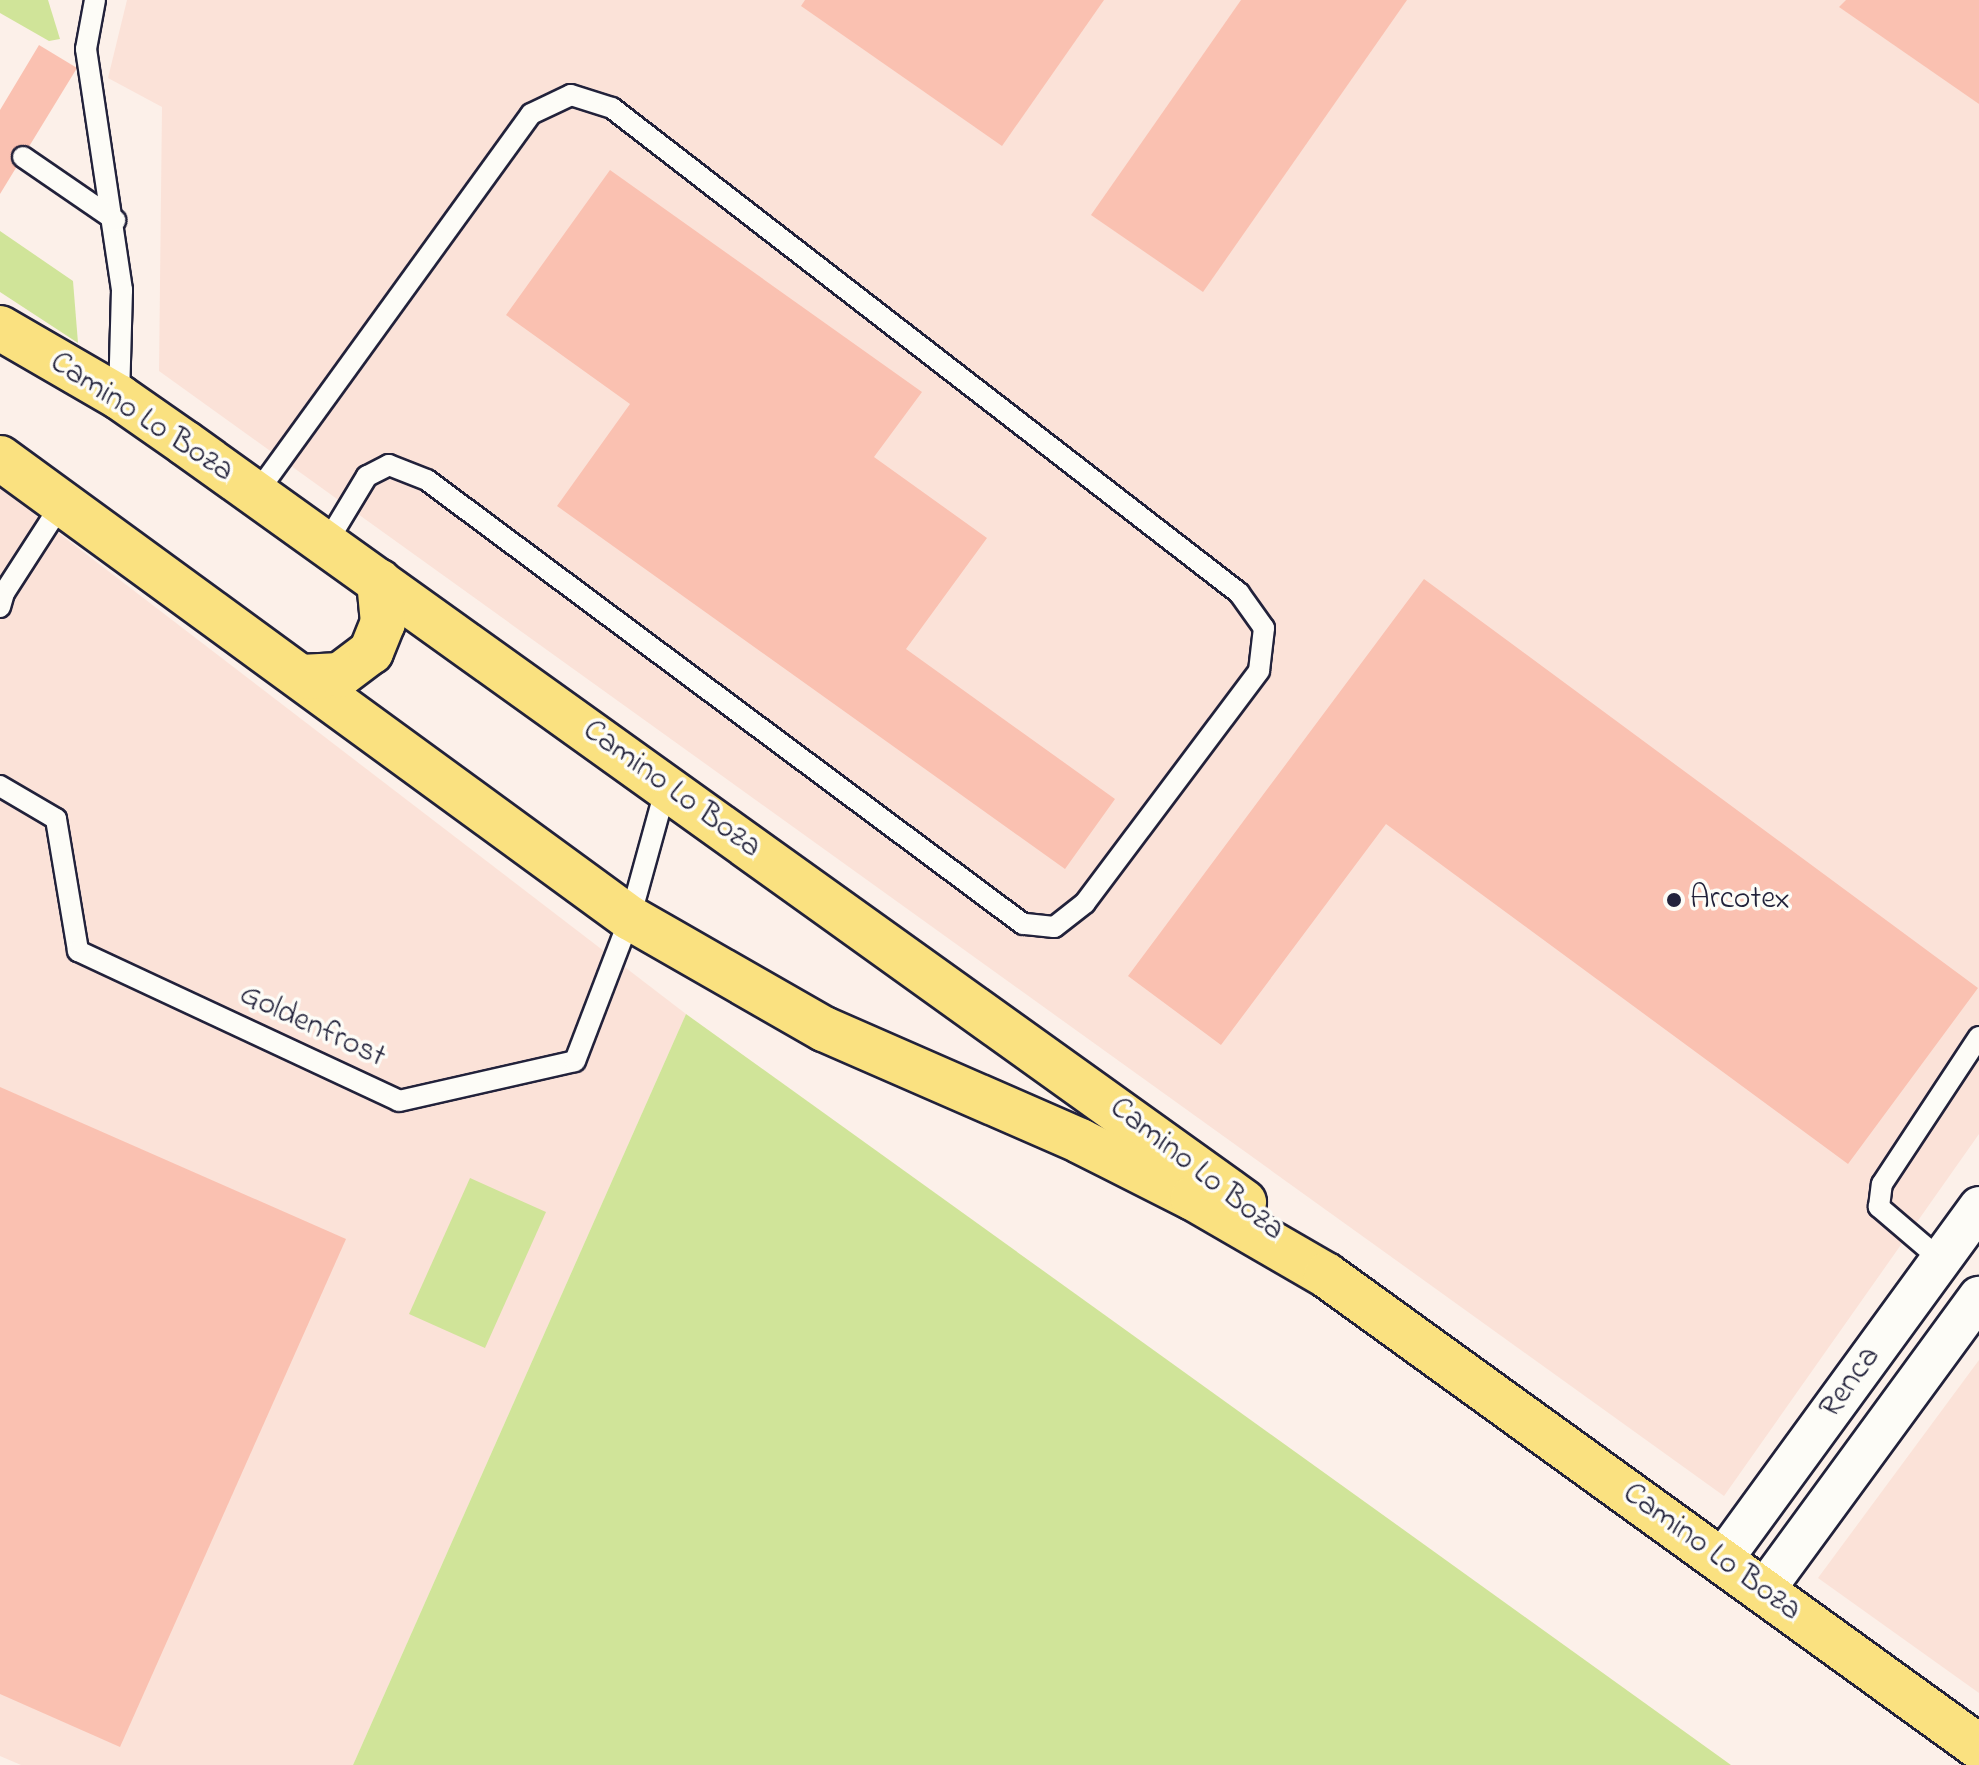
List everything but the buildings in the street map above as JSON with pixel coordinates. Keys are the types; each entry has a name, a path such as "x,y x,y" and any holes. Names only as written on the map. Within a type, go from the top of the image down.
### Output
{"main road":[{"name":"Camino Lo Boza","path":"0,328 119,397 1185,1156 1326,1275 1979,1747"},
{"name":"Camino Lo Boza","path":"0,458 630,918 824,1029 1080,1141 1193,1198 1326,1275"},
{"path":"301,677 340,675 371,652 383,623 379,581"}],"street":[{"name":"Renca","path":"1722,1560 1979,1207"},
{"path":"1941,1260 1979,1288"},
{"name":"Renca","path":"1763,1592 1979,1297"}],"lane":[{"path":"95,0 86,49 100,165 115,220 122,290 119,397"},
{"path":"256,494 531,114 571,95 612,108 1239,593 1264,628 1259,671 1085,903 1054,927 1023,924 427,480 389,465 367,476 326,544"},
{"path":"23,157 115,220"},
{"path":"0,607 4,593 62,503"},
{"name":"Goldenfrost","path":"0,786 56,819 78,951 399,1101 575,1061 630,918"},
{"path":"630,918 666,787"},
{"path":"1941,1260 1879,1207 1882,1184 1979,1037"}],"shaded area":[{"path":"127,0 1979,0 1979,1134 1724,1496 159,371 162,107 108,78"},
{"path":"0,488 686,1014 353,1765 21,1765 0,1756"},
{"path":"1979,1360 1979,1693 1818,1578"}],"green space":[{"path":"0,0 48,0 60,39 49,41 0,13"},
{"path":"0,231 73,281 78,343 0,292"},
{"path":"686,1014 1731,1765 353,1765"},
{"path":"470,1178 546,1212 485,1348 409,1314"}],"place":[{"name":"Arcotex","path":"1674,900"}]}
